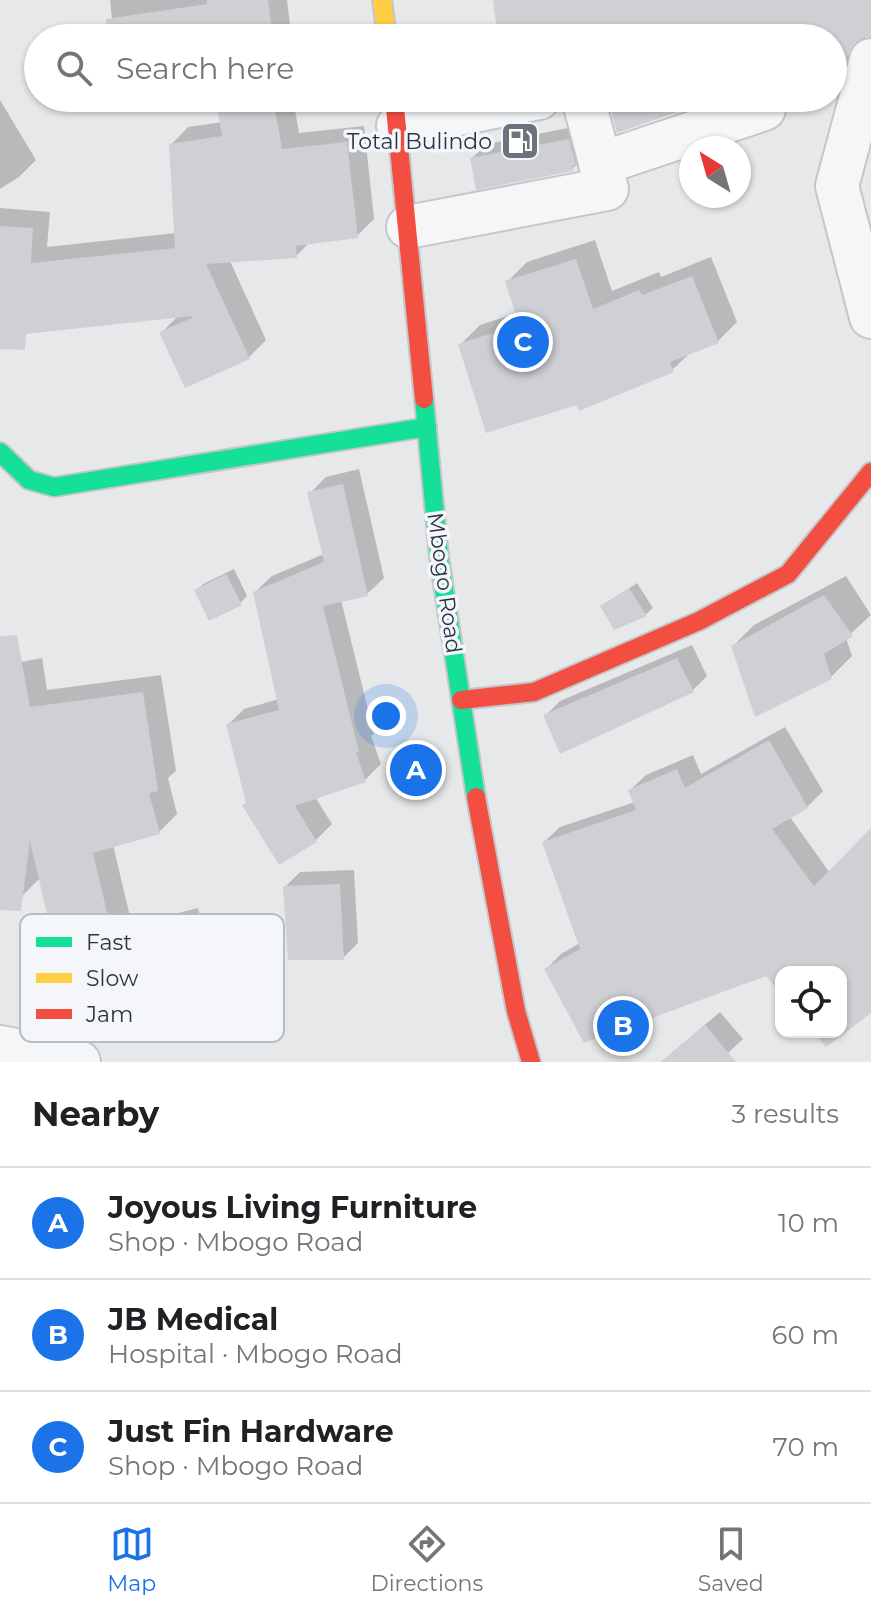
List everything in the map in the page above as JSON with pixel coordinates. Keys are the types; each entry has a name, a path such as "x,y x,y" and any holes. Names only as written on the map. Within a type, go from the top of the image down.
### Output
{"main road":[{"path":"382,0 385,24"},
{"name":"Mbogo Road","path":"396,112 439,557 492,888 516,1011 531,1062"},
{"path":"0,452 26,481 38,487 54,487 427,427"},
{"path":"461,700 534,692 699,621 788,574 871,472"}],"street":[{"path":"871,60 837,186 871,317"},
{"path":"408,227 607,189 587,112"},
{"path":"600,164 755,112"},
{"path":"0,1047 79,1062"}],"building":[{"path":"207,0 268,0 271,24 107,24 106,19 207,4"},
{"path":"493,0 871,0 871,37 864,37 854,44 847,58 847,24 496,24"},
{"path":"218,112 275,112 282,149 347,142 358,238 296,246 297,258 206,264 250,359 185,388 159,332 192,316 26,334 25,350 0,349 0,226 33,228 31,263 175,248 169,144 222,136"},
{"path":"612,112 677,112 617,133"},
{"path":"569,139 576,165 572,166 573,171 476,190 470,158"},
{"path":"576,259 593,309 639,290 642,295 692,276 719,343 670,362 674,372 579,411 577,405 486,433 458,344 519,325 505,281"},
{"path":"343,484 368,596 323,606 359,752 356,752 366,782 295,806 317,842 279,865 242,805 246,803 226,724 279,710 253,592 324,562 307,492"},
{"path":"226,574 242,605 209,621 194,590"},
{"path":"629,588 647,616 614,630 600,606"},
{"path":"824,595 853,636 824,654 832,679 755,717 731,646"},
{"path":"17,635 30,707 143,692 158,791 149,793 160,834 93,853 107,914 47,914 30,841 21,911 0,910 0,636"},
{"path":"677,658 694,692 560,754 543,715"},
{"path":"769,740 808,808 772,829 814,886 871,828 871,1013 847,1031 847,966 775,966 775,987 766,976 584,1043 544,969 580,949 542,842 636,810 628,790 677,769 685,788"},
{"path":"340,884 344,960 288,960 283,886"},
{"path":"705,1025 736,1062 661,1062"},
{"path":"818,1038 838,1038 826,1047"}],"traffic: fast":[{"path":"424,399 439,557 476,797"},
{"path":"0,452 29,480 54,487 427,427"}],"traffic: slow":[{"path":"382,0 385,24"}],"traffic: jam":[{"path":"395,112 424,399"},
{"path":"461,700 534,692 699,621 788,574 871,472"},
{"path":"476,797 516,1011 531,1062"}],"place":[{"name":"Total Bulindo","path":"520,141"},
{"name":"Just Fin Hardware","path":"523,342"},
{"name":"Joyous Living Furniture","path":"416,770"},
{"name":"JB Medical","path":"623,1026"}]}
